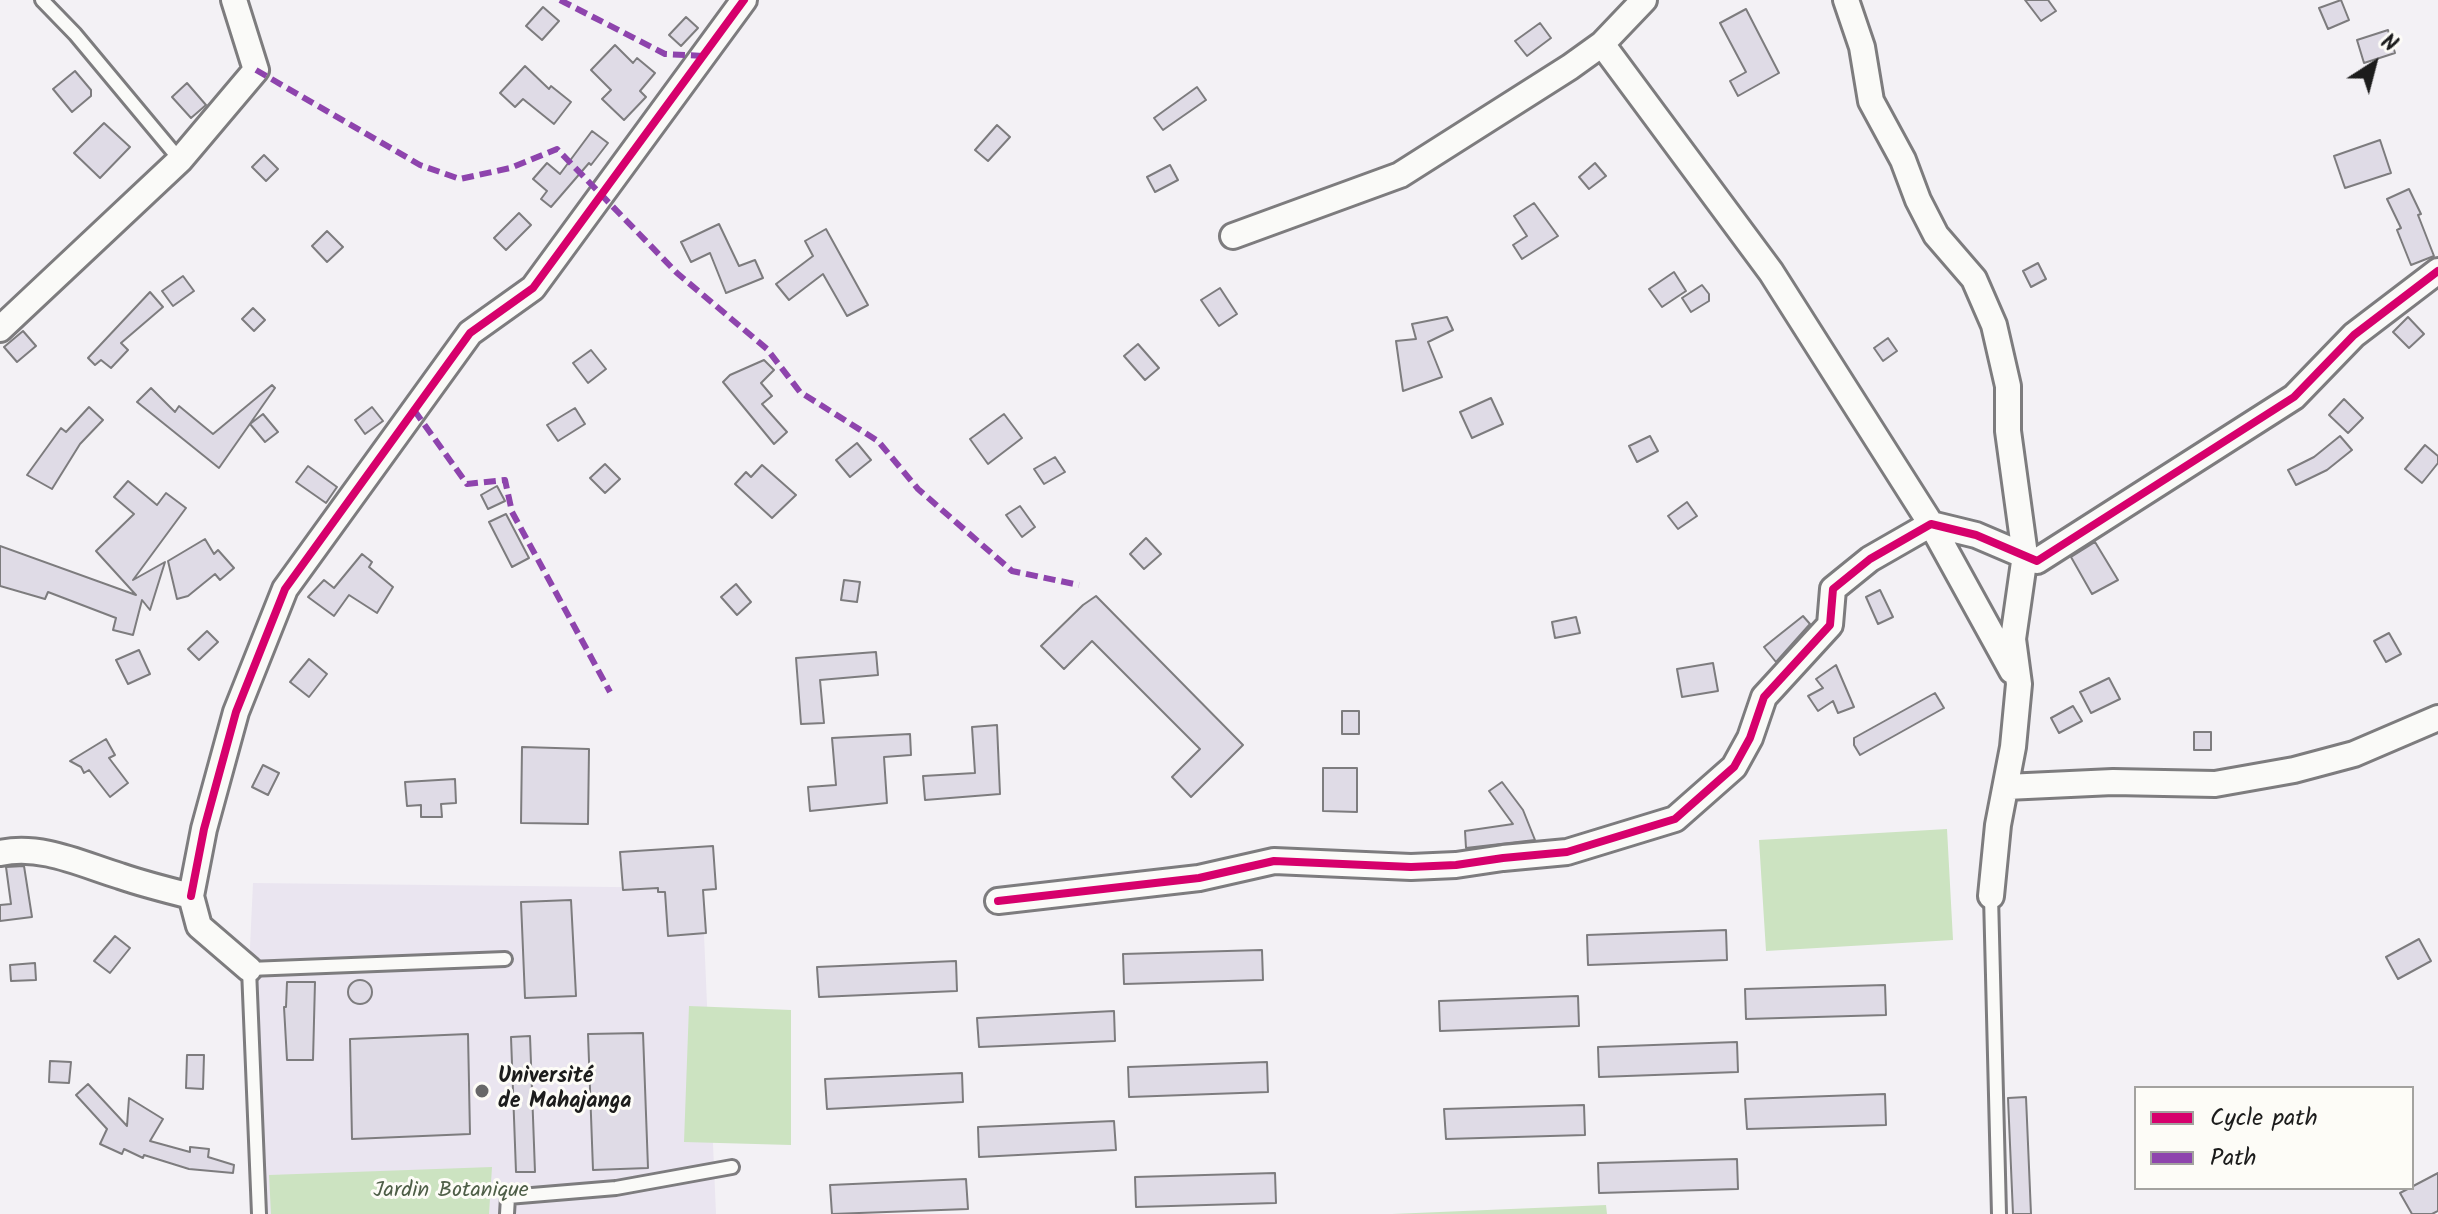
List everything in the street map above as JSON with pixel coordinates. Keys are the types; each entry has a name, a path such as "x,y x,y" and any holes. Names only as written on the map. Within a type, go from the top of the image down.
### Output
{"street":[{"path":"0,329 180,160 256,70 234,0"},
{"path":"249,969 199,926 191,896 204,829 236,712 285,589 470,333 533,288 744,0"},
{"path":"1233,236 1400,175 1570,67 1602,44 1644,0"},
{"path":"1846,0 1862,47 1871,101 1903,160 1936,235 1974,279 1994,325 2008,386 2008,431 2025,555 2013,639 2019,684 1991,896"},
{"path":"1602,44 1771,272 1931,524 2019,684"},
{"path":"998,901 1199,878 1274,861 1411,867 1567,852 1675,819 1734,767 1750,738 1764,697 1830,625 1833,589 1870,559 1931,524 1976,535 2037,561 2294,397 2354,335 2438,271"},
{"path":"2006,787 2113,782 2226,782 2294,770 2354,754 2438,718"},
{"path":"0,853 13,850 43,852 191,896"}],"lane":[{"path":"42,0 75,34 180,160"},
{"path":"1991,896 1999,1214"},
{"path":"259,1214 249,969 505,959"},
{"path":"507,1214 508,1197 616,1188 732,1167"}],"shaded area":[{"name":"Université de Mahajanga","path":"253,883 702,888 716,1214 259,1214 249,969"}],"green space":[{"path":"1947,829 1953,940 1766,951 1759,840"},
{"path":"689,1006 791,1010 791,1145 684,1142"},
{"name":"Jardin Botanique","path":"492,1167 489,1214 271,1214 269,1175"},
{"path":"1606,1205 1607,1214 1392,1214"}],"building":[{"path":"2025,0 2048,0 2056,11 2041,21"},
{"path":"2341,0 2349,20 2328,29 2319,8"},
{"path":"543,7 559,21 542,40 526,26"},
{"path":"1746,9 1779,73 1738,96 1730,81 1746,72 1720,23"},
{"path":"686,17 698,28 681,46 669,35"},
{"path":"1540,23 1551,38 1527,56 1515,41"},
{"path":"2388,30 2395,53 2364,63 2357,40"},
{"path":"615,45 633,63 637,58 655,73 640,91 646,97 624,120 602,99 611,90 591,70"},
{"path":"525,66 549,89 551,86 571,102 554,124 523,99 515,107 500,93"},
{"path":"75,71 91,90 91,96 72,112 53,89"},
{"path":"187,83 206,105 191,118 172,97"},
{"path":"1197,87 1206,100 1163,130 1154,118"},
{"path":"104,123 130,147 100,178 74,153"},
{"path":"997,125 1010,137 988,161 975,150"},
{"path":"592,131 608,143 551,207 541,199 547,191 533,179 547,163 560,174"},
{"path":"2380,140 2391,173 2345,188 2334,156"},
{"path":"264,155 278,169 266,181 252,167"},
{"path":"1595,163 1606,176 1589,189 1579,177"},
{"path":"1170,165 1178,180 1155,192 1147,177"},
{"path":"2409,189 2421,214 2418,215 2434,256 2411,265 2397,230 2401,228 2387,199"},
{"path":"1534,203 1558,236 1522,259 1513,245 1527,236 1514,216"},
{"path":"519,213 531,225 506,250 494,238"},
{"path":"719,224 739,266 755,260 763,278 726,293 710,253 691,262 681,242"},
{"path":"826,229 868,305 847,316 823,274 789,300 776,284 813,256 805,241"},
{"path":"327,231 343,247 327,262 312,246"},
{"path":"2038,263 2046,279 2031,287 2023,271"},
{"path":"1674,272 1686,291 1662,307 1649,289"},
{"path":"183,276 194,291 173,306 162,291"},
{"path":"1702,285 1709,294 1709,301 1691,312 1682,298"},
{"path":"1220,288 1237,314 1219,326 1201,300"},
{"path":"150,292 163,307 121,343 128,350 111,368 101,360 95,365 88,358"},
{"path":"253,308 265,320 254,331 242,319"},
{"path":"1447,317 1453,330 1428,342 1442,377 1403,391 1396,341 1416,339 1412,324"},
{"path":"2408,317 2424,334 2409,348 2393,332"},
{"path":"23,331 36,346 17,362 4,347"},
{"path":"1888,338 1897,351 1883,361 1874,348"},
{"path":"1138,344 1159,368 1145,380 1124,356"},
{"path":"591,350 606,369 588,383 573,363"},
{"path":"764,360 774,370 761,383 772,396 762,404 787,432 774,444 723,382 730,375"},
{"path":"272,385 275,388 219,468 137,402 151,388 175,412 179,406 213,434"},
{"path":"1491,398 1503,424 1472,438 1460,412"},
{"path":"2344,399 2363,418 2348,433 2329,415"},
{"path":"89,407 103,420 80,444 52,489 27,475 61,428 66,432"},
{"path":"372,407 383,421 365,434 355,420"},
{"path":"575,408 585,424 558,441 547,425"},
{"path":"263,414 278,432 265,442 250,424"},
{"path":"1004,414 1022,438 988,464 970,439"},
{"path":"1650,436 1658,451 1637,462 1629,446"},
{"path":"2340,436 2352,450 2327,470 2296,485 2288,470 2314,457"},
{"path":"857,443 871,460 850,477 836,460"},
{"path":"2425,445 2438,456 2438,463 2422,483 2405,469"},
{"path":"1055,457 1065,472 1044,484 1034,469"},
{"path":"605,464 620,479 605,493 590,478"},
{"path":"762,465 796,495 772,518 735,484 746,472 751,477"},
{"path":"308,466 337,487 326,503 296,482"},
{"path":"128,481 157,505 166,493 186,508 133,580 165,562 150,610 142,600 133,635 113,630 116,618 48,592 45,599 0,586 0,546 136,595 96,551 134,514 114,497"},
{"path":"497,486 505,501 488,509 481,495"},
{"path":"1687,502 1697,516 1678,529 1668,516"},
{"path":"1020,506 1035,527 1022,537 1006,515"},
{"path":"506,514 529,558 512,567 489,522"},
{"path":"1146,538 1161,554 1144,569 1130,554"},
{"path":"205,539 214,554 218,550 234,568 220,580 215,574 188,596 177,599 168,561"},
{"path":"2095,542 2118,580 2092,594 2071,557"},
{"path":"362,554 372,562 369,567 393,587 377,613 349,595 334,616 308,597 324,580 334,588"},
{"path":"844,580 860,582 857,602 841,600"},
{"path":"736,584 751,602 737,615 721,597"},
{"path":"1880,590 1893,617 1878,624 1866,597"},
{"path":"1096,596 1243,745 1191,797 1172,777 1200,749 1092,641 1064,669 1041,646"},
{"path":"1803,616 1810,624 1776,662 1764,647"},
{"path":"1576,617 1580,633 1555,638 1552,622"},
{"path":"207,631 218,642 199,660 188,649"},
{"path":"2389,633 2401,654 2386,662 2374,641"},
{"path":"139,650 150,674 128,684 116,660"},
{"path":"876,652 878,675 820,680 824,723 801,724 796,658"},
{"path":"309,659 327,674 309,697 290,682"},
{"path":"1713,663 1718,691 1682,697 1677,669"},
{"path":"1836,665 1854,707 1838,713 1833,701 1818,711 1808,696 1823,688 1816,679"},
{"path":"2109,678 2120,699 2091,713 2080,692"},
{"path":"1935,693 1944,708 1860,755 1854,738"},
{"path":"2073,706 2082,721 2059,733 2051,718"},
{"path":"1342,711 1359,711 1359,734 1342,734"},
{"path":"997,725 1000,794 925,800 923,776 975,773 972,727"},
{"path":"2194,732 2211,732 2211,750 2194,750"},
{"path":"910,734 911,755 884,757 887,803 810,811 808,787 836,785 832,738"},
{"path":"106,739 115,755 109,758 128,783 110,797 89,770 84,773 81,767 70,761"},
{"path":"522,747 589,749 588,824 521,823"},
{"path":"263,765 279,773 268,795 252,787"},
{"path":"1323,768 1357,768 1357,812 1323,811"},
{"path":"455,779 456,803 441,804 442,817 421,817 421,805 407,806 405,782"},
{"path":"1502,782 1523,810 1535,840 1466,848 1465,831 1513,824 1489,791"},
{"path":"713,846 716,889 703,890 706,933 668,936 665,892 658,892 658,888 623,890 620,852"},
{"path":"24,866 32,917 0,921 0,905 11,904 6,867"},
{"path":"571,900 576,996 525,998 521,902"},
{"path":"1726,930 1727,960 1588,965 1587,935"},
{"path":"115,936 130,948 110,973 94,961"},
{"path":"2419,939 2431,961 2398,979 2386,957"},
{"path":"1262,950 1263,980 1124,984 1123,954"},
{"path":"956,961 957,991 819,997 817,967"},
{"path":"35,963 36,980 11,981 10,965"},
{"path":"360,980 371,987 372,992 365,1003 360,1004 349,997 348,992 355,981"},
{"path":"287,982 315,982 313,1060 287,1060 284,1007"},
{"path":"1885,985 1886,1015 1746,1019 1745,989"},
{"path":"1578,996 1579,1026 1440,1031 1439,1001"},
{"path":"1114,1011 1115,1041 979,1047 977,1018"},
{"path":"643,1033 648,1168 593,1170 588,1034"},
{"path":"468,1034 470,1134 352,1139 350,1039"},
{"path":"530,1036 535,1172 516,1172 511,1037"},
{"path":"1737,1042 1738,1072 1599,1077 1598,1047"},
{"path":"187,1055 204,1055 203,1089 186,1088"},
{"path":"50,1061 71,1062 69,1083 49,1082"},
{"path":"1267,1062 1268,1092 1129,1097 1128,1067"},
{"path":"962,1073 963,1102 827,1109 825,1079"},
{"path":"88,1084 127,1126 129,1098 163,1119 150,1141 190,1152 190,1147 209,1149 208,1157 234,1165 233,1173 189,1169 144,1155 143,1158 124,1149 122,1154 100,1144 107,1129 76,1095"},
{"path":"1885,1094 1886,1125 1747,1129 1745,1099"},
{"path":"2026,1097 2031,1214 2013,1214 2008,1098"},
{"path":"1584,1105 1585,1135 1446,1139 1444,1109"},
{"path":"1114,1121 1116,1150 979,1157 978,1127"},
{"path":"1737,1159 1738,1189 1599,1193 1598,1163"},
{"path":"1275,1173 1276,1203 1136,1207 1135,1177"},
{"path":"2438,1173 2438,1211 2412,1214 2400,1193 2414,1190 2414,1186"},
{"path":"966,1179 968,1209 832,1214 830,1185"}],"marked path":[{"path":"560,0 665,54 703,56"},
{"path":"256,70 420,165 460,179 510,168 557,149 677,273 767,349 800,392 878,441 918,489 1012,571 1079,585"},
{"path":"414,410 467,484 505,480 512,512 610,692"}],"cycle path":[{"path":"191,896 204,829 236,712 285,589 470,333 533,288 744,0"},
{"path":"998,901 1199,878 1274,861 1411,867 1567,852 1675,819 1734,767 1750,738 1764,697 1830,625 1833,589 1870,559 1931,524 1976,535 2037,561 2294,397 2354,335 2438,271"}],"place":[{"name":"Université de Mahajanga","path":"482,1091"}]}
